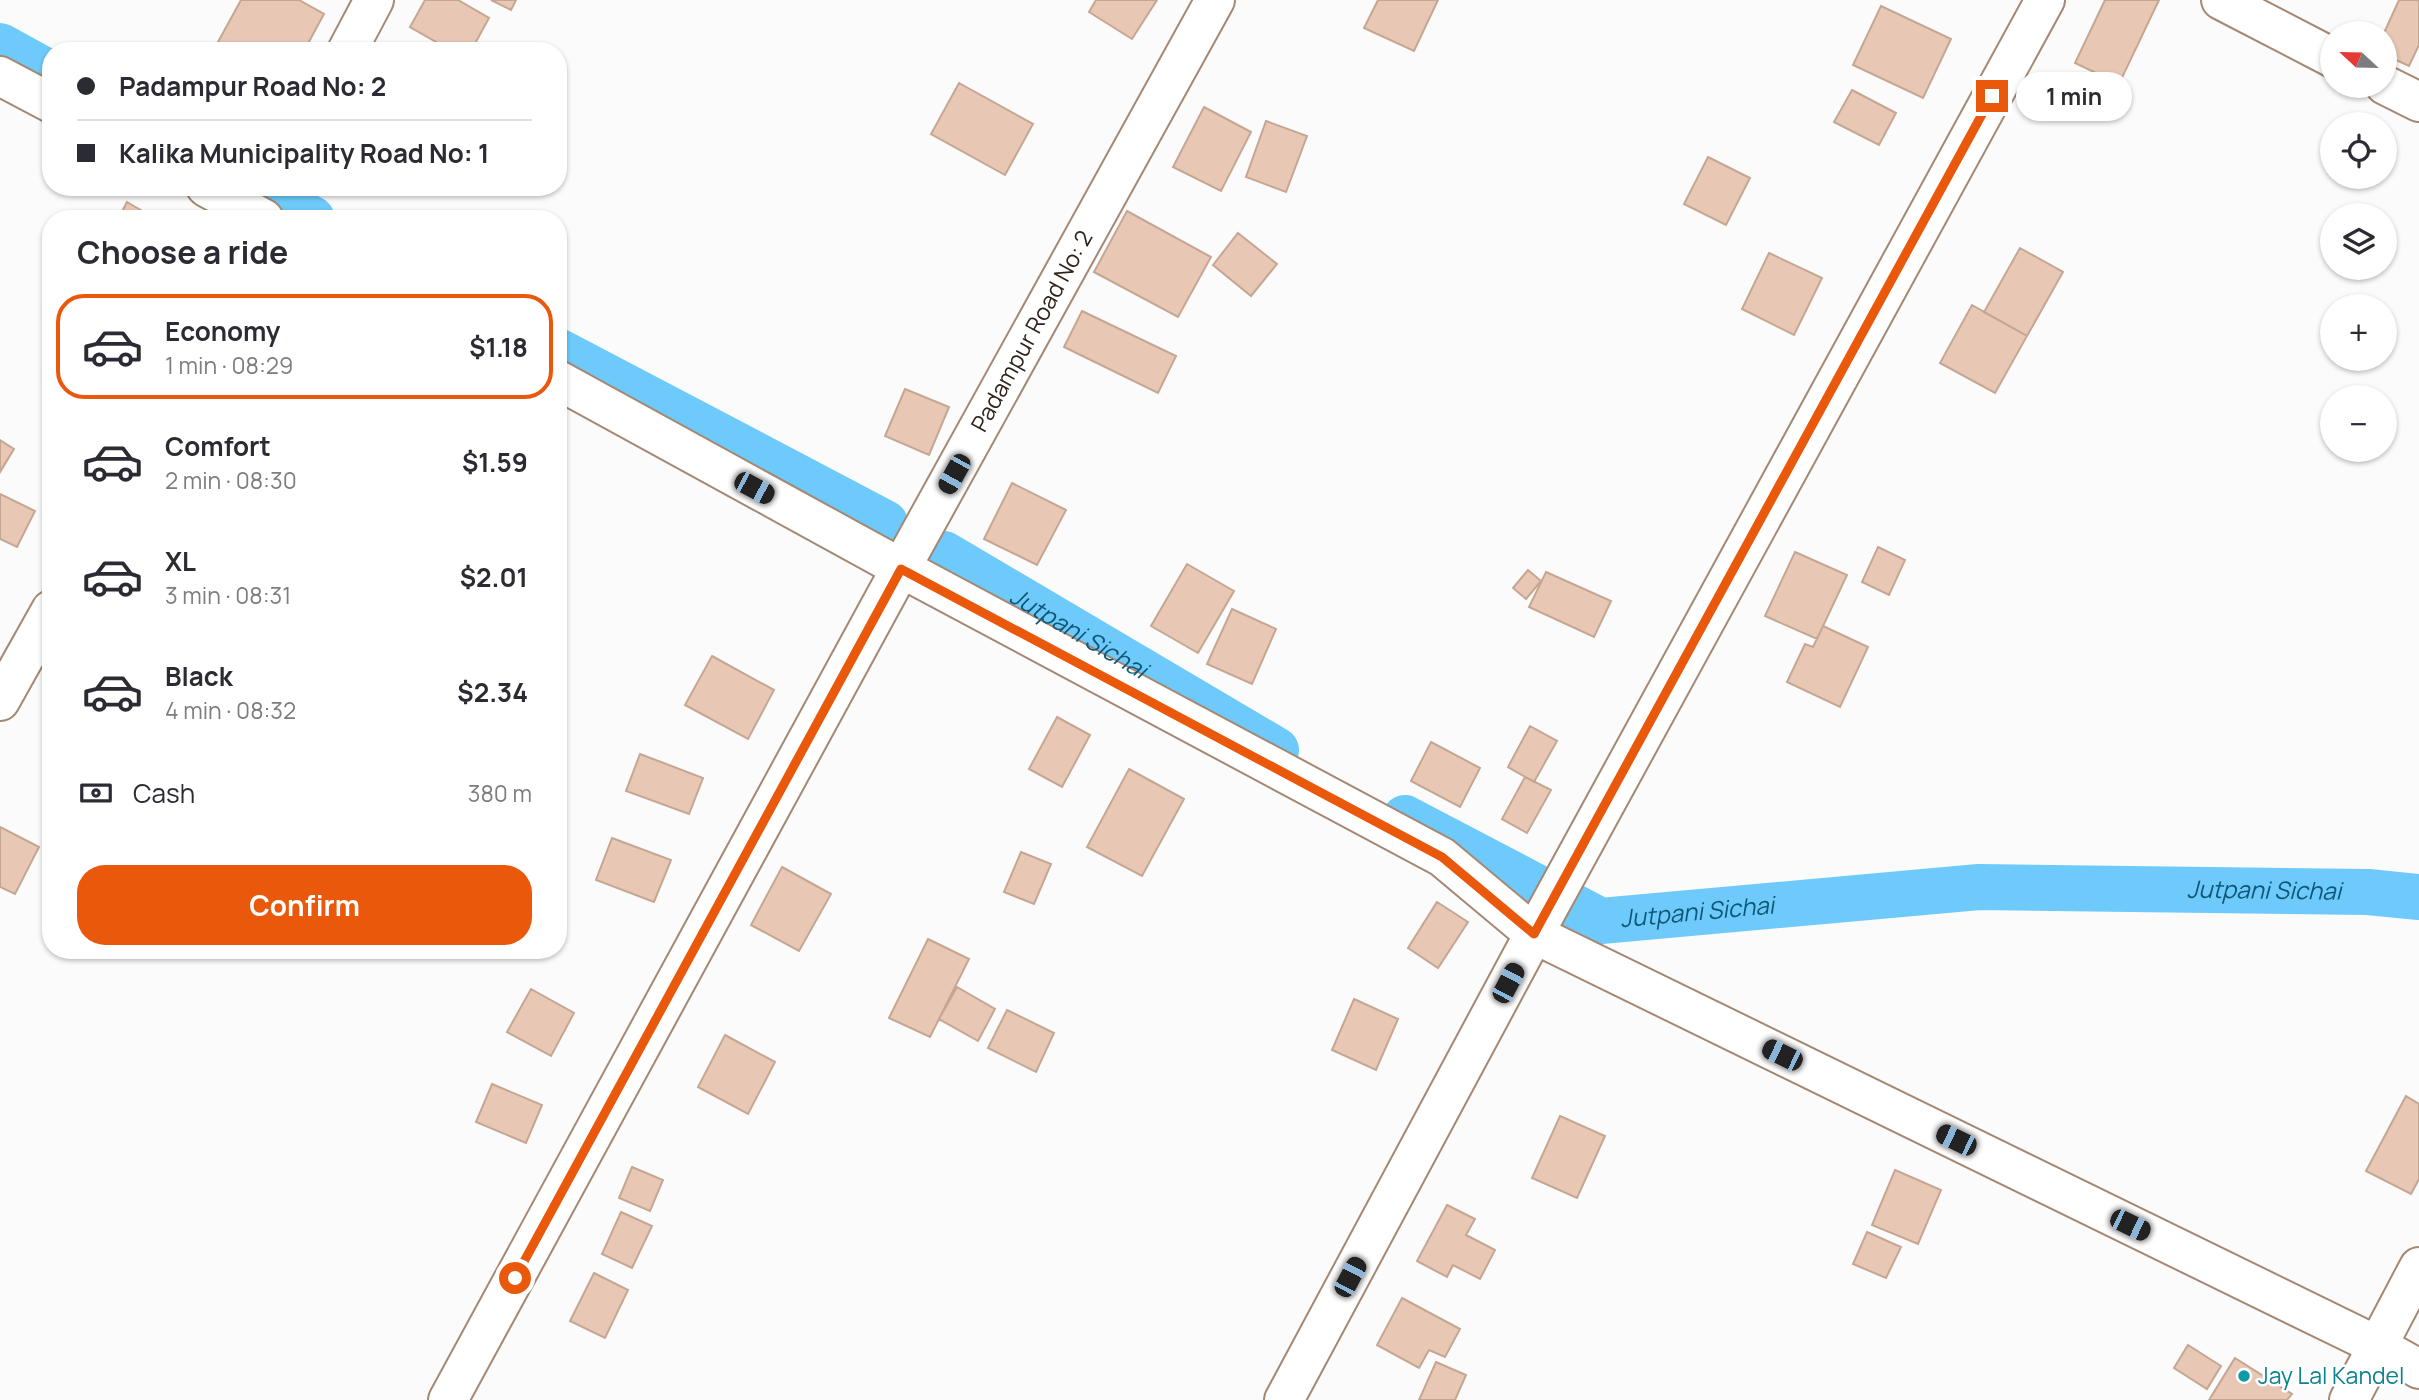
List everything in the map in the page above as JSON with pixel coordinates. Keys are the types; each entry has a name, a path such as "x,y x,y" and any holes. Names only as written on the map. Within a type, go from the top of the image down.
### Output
{"street":[{"path":"352,42 374,0"},
{"name":"Padampur Road No: 2","path":"448,1400 1215,0"},
{"path":"1284,1400 1534,934 2045,0"},
{"path":"2221,0 2320,51"},
{"path":"0,76 42,98"},
{"path":"2398,92 2419,102"},
{"path":"223,196 248,210"},
{"path":"567,385 901,569 1442,857 1534,934 2378,1346 2419,1369"},
{"path":"0,701 42,626"},
{"path":"2349,1400 2419,1267"}],"building":[{"path":"241,0 299,0 324,14 309,42 218,42"},
{"path":"425,0 458,0 489,18 476,42 436,42 410,27"},
{"path":"491,0 516,0 511,10"},
{"path":"1096,0 1157,0 1132,39 1089,12"},
{"path":"1378,0 1438,0 1414,51 1364,28"},
{"path":"2105,0 2159,0 2119,84 2075,63"},
{"path":"2399,0 2419,0 2419,45 2409,66 2398,61 2398,21 2389,21"},
{"path":"1881,6 1951,39 1923,98 1853,65"},
{"path":"959,83 1033,124 1005,175 931,134"},
{"path":"1852,90 1896,113 1879,145 1834,122"},
{"path":"1204,107 1251,132 1221,191 1173,167"},
{"path":"1266,121 1307,136 1286,192 1246,177"},
{"path":"1708,157 1750,178 1726,225 1684,204"},
{"path":"127,202 141,210 123,210"},
{"path":"1127,211 1211,257 1178,317 1094,272"},
{"path":"1238,233 1277,264 1251,296 1213,265"},
{"path":"2020,248 2063,272 2027,336 1984,312"},
{"path":"1769,253 1822,278 1794,335 1742,309"},
{"path":"1972,305 2027,336 1995,393 1940,363"},
{"path":"1082,311 1176,356 1158,393 1064,347"},
{"path":"905,389 949,407 929,455 885,436"},
{"path":"0,440 14,449 0,472"},
{"path":"1012,483 1066,510 1037,565 984,539"},
{"path":"0,494 35,511 17,547 0,539"},
{"path":"1878,547 1905,560 1889,595 1862,582"},
{"path":"1795,552 1847,575 1817,639 1765,616"},
{"path":"1187,564 1234,591 1198,653 1151,626"},
{"path":"1528,570 1541,581 1526,599 1513,588"},
{"path":"1546,572 1611,601 1594,637 1529,607"},
{"path":"1232,609 1276,629 1252,684 1207,664"},
{"path":"1823,626 1868,647 1840,707 1787,682 1805,644 1813,647"},
{"path":"712,656 774,690 748,739 685,705"},
{"path":"1057,717 1090,735 1062,787 1029,769"},
{"path":"1530,726 1557,741 1534,782 1508,767"},
{"path":"1431,742 1480,768 1460,807 1411,781"},
{"path":"640,754 703,778 689,814 626,791"},
{"path":"1129,769 1184,799 1142,876 1087,847"},
{"path":"1525,777 1551,790 1527,833 1502,819"},
{"path":"0,827 39,847 15,894 0,887"},
{"path":"612,838 671,860 654,902 596,880"},
{"path":"1021,852 1051,864 1034,904 1004,892"},
{"path":"782,867 831,894 799,951 751,925"},
{"path":"1437,902 1468,922 1438,968 1408,948"},
{"path":"928,939 969,959 930,1037 889,1018"},
{"path":"957,987 995,1009 978,1041 939,1019"},
{"path":"531,989 574,1013 551,1056 507,1032"},
{"path":"1354,999 1398,1019 1376,1070 1332,1050"},
{"path":"1007,1010 1054,1033 1036,1072 988,1048"},
{"path":"725,1035 775,1062 748,1114 698,1087"},
{"path":"492,1084 542,1105 526,1143 476,1122"},
{"path":"2406,1096 2419,1104 2419,1179 2411,1194 2366,1171"},
{"path":"1560,1116 1605,1136 1577,1198 1532,1178"},
{"path":"632,1167 663,1180 650,1211 619,1198"},
{"path":"1895,1170 1941,1190 1918,1244 1872,1225"},
{"path":"1447,1205 1475,1219 1466,1235 1495,1250 1480,1279 1453,1265 1447,1277 1417,1261"},
{"path":"621,1212 652,1226 632,1268 602,1254"},
{"path":"1867,1232 1901,1247 1886,1278 1853,1264"},
{"path":"594,1273 628,1290 605,1338 570,1321"},
{"path":"1402,1298 1460,1329 1445,1357 1429,1350 1419,1368 1377,1345"},
{"path":"2188,1345 2221,1366 2207,1389 2174,1368"},
{"name":"Jay Lal Kandel","path":"2235,1358 2292,1394 2287,1400 2209,1400"},
{"path":"1436,1362 1466,1375 1455,1400 1419,1400"}],"waterway":[{"name":"Jutpani Sichai","path":"0,46 42,69"},
{"name":"Jutpani Sichai","path":"270,196 296,210"},
{"name":"Jutpani Sichai","path":"567,356 885,523"},
{"name":"Jutpani Sichai","path":"944,554 1276,750"},
{"name":"Jutpani Sichai","path":"1405,818 1601,921 1979,887 2368,892 2419,897"}],"place":[{"name":"Jay Lal Kandel","path":"2244,1376"}],"route":[{"path":"515,1278 901,569 1442,857 1534,934 1992,96"}]}
